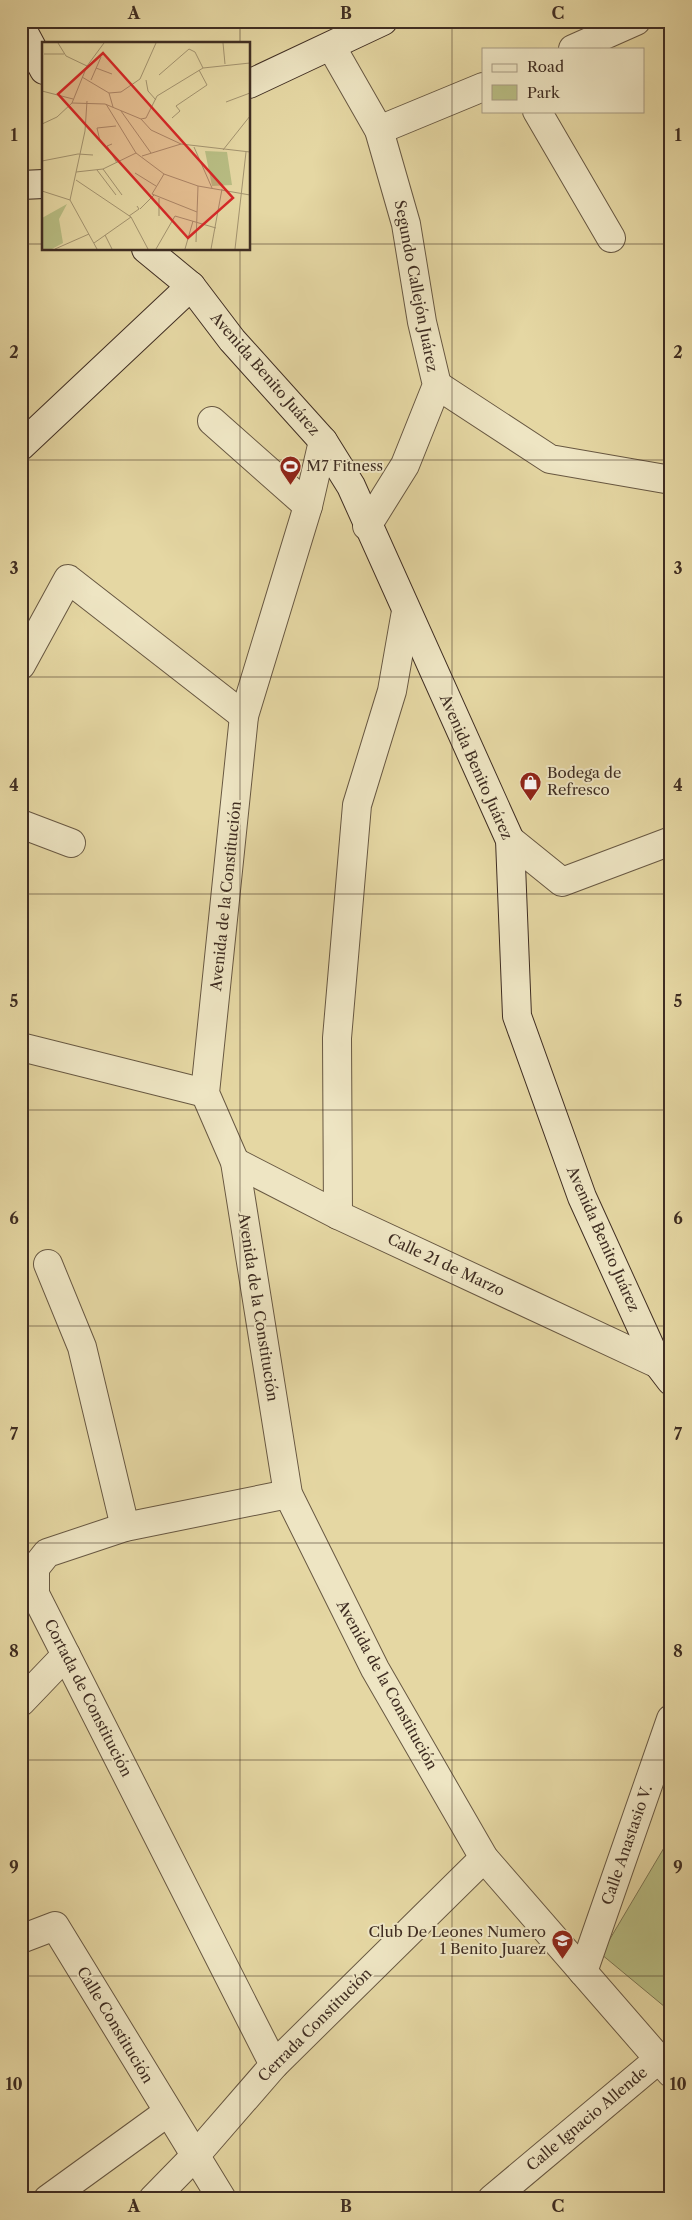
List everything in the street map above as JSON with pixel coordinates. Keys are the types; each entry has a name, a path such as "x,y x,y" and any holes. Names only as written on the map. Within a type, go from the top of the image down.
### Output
{"street":[{"path":"250,84 383,21"},
{"path":"575,48 636,21"},
{"path":"21,27 42,66"},
{"name":"Segundo Callejón Juárez","path":"331,46 379,130 406,224 422,322 436,385 405,465 368,526"},
{"path":"379,130 482,87"},
{"path":"538,112 611,238"},
{"path":"21,185 42,184"},
{"name":"Avenida Benito Juárez","path":"147,250 191,286 232,340 323,441 351,486 510,840 517,1016 582,1197 664,1372"},
{"path":"21,446 191,286"},
{"path":"436,385 550,459 671,480"},
{"path":"212,421 308,506"},
{"name":"Avenida de la Constitución","path":"323,441 308,506 244,716 205,1093 235,1162 288,1494 375,1669 484,1858 665,2066"},
{"path":"21,665 68,579 244,716"},
{"path":"338,1215 338,1038 357,806 392,691 406,611"},
{"path":"21,824 71,843"},
{"path":"510,840 562,882 671,841"},
{"path":"21,1047 205,1093"},
{"name":"Calle 21 de Marzo","path":"235,1162 338,1215 664,1372"},
{"path":"48,1264 82,1347 125,1527"},
{"name":"Cortada de Constitución","path":"274,2065 66,1655 28,1595 35,1568 47,1553 125,1527 288,1494"},
{"path":"21,1702 66,1655"},
{"name":"Calle Anastasio V.","path":"583,1972 671,1719"},
{"name":"Cerrada Constitución","path":"153,2199 195,2156 274,2065 484,1858"},
{"name":"Calle Constitución","path":"21,1939 55,1926 222,2199"},
{"name":"Calle Ignacio Allende","path":"492,2199 665,2066"},
{"path":"48,2199 168,2112"}],"green space":[{"path":"671,1836 671,2012 601,1954"}],"place":[{"name":"M7 Fitness","path":"290,485"},
{"name":"Bodega de Refresco","path":"531,801"},
{"name":"Club De Leones Numero 1 Benito Juarez","path":"562,1960"}]}
